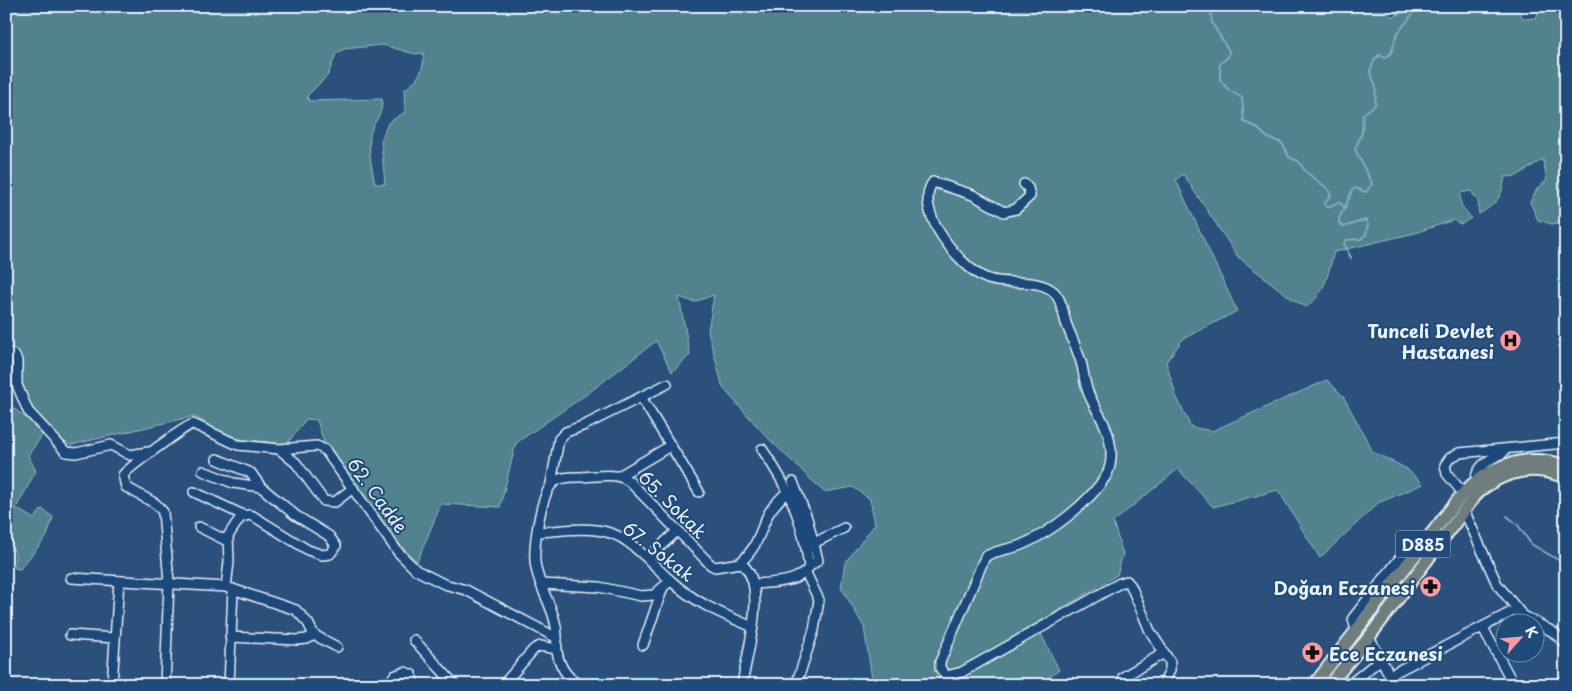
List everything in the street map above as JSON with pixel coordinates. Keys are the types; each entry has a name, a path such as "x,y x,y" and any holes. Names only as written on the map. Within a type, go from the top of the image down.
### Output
{"main road":[{"name":"D885","path":"1314,685 1464,493 1476,481 1496,468 1519,461 1541,460 1566,466"},
{"name":"D885","path":"1329,685 1369,637 1478,492 1488,484 1510,473 1521,470 1540,470 1566,478"}],"street":[{"path":"1024,184 1028,188 1030,196 1016,209 1004,212 973,195 933,182 928,196 931,214 949,247 964,264 979,275 998,282 1045,286 1057,296 1079,357 1088,392 1104,420 1109,436 1111,446 1109,469 1090,495 1050,529 1024,544 985,557 940,662 940,668 946,676 962,672 1124,581 1132,586 1150,631 1170,662 1170,670 1163,685"},
{"path":"6,351 18,360 17,385 28,411 66,452 76,453 111,445 130,455 150,452"},
{"path":"574,683 561,666 556,649 557,638 554,614 541,584 534,555 546,496 551,484 559,439 566,432 586,425 667,384"},
{"path":"641,397 699,492"},
{"name":"62. Cadde","path":"169,582 161,507 132,492 126,487 123,478 125,472 190,424 238,445 279,448 321,447 353,488 398,552 416,570 428,578 466,590 557,638"},
{"path":"1464,493 1447,474 1445,465 1450,458 1458,453 1566,443"},
{"path":"619,476 670,446"},
{"path":"279,448 296,463 324,501 335,502 353,488"},
{"path":"1476,481 1475,476 1479,469 1492,458 1503,453 1566,448"},
{"path":"762,449 788,491 802,527 807,570 819,600 814,630 796,685"},
{"path":"194,492 244,516 253,516 316,554 326,556 336,550 334,539 295,515 262,487 251,473 217,460"},
{"path":"203,471 233,483 262,487"},
{"name":"65. Sokak","path":"551,484 562,478 619,476 630,482 711,565 715,567 740,563"},
{"path":"754,584 772,583 807,570 818,560 802,502 793,482"},
{"path":"742,685 753,628 754,584 749,570 740,563 759,540 766,518 773,506 788,491"},
{"path":"1464,510 1497,584 1517,609 1566,644"},
{"path":"229,685 230,588 227,541 235,522 244,516"},
{"path":"199,527 227,541"},
{"path":"814,543 844,528"},
{"name":"67. Sokak","path":"538,532 588,530 612,533 648,558 670,581 721,615 753,628"},
{"path":"648,558 678,530"},
{"path":"1356,632 1353,618 1411,544"},
{"path":"71,578 169,582 230,588 296,610 312,629 314,635 336,647"},
{"path":"112,685 119,581"},
{"path":"541,584 600,587 641,596 654,595 662,590 670,581"},
{"path":"165,685 169,582"},
{"path":"643,645 662,590"},
{"path":"1390,675 1517,609"},
{"path":"1483,628 1514,685"},
{"path":"70,635 116,638"},
{"path":"230,637 298,640 307,639 314,635"},
{"path":"1369,637 1395,685"},
{"path":"414,640 454,685"},
{"path":"503,685 534,649 540,646 556,649"},
{"path":"1123,677 1164,653"},
{"path":"1350,685 1381,659"},
{"path":"388,685 394,676 405,672 412,675 413,685"},
{"path":"1556,685 1566,680"}],"green space":[{"path":"6,6 1388,6 1386,10 1391,17 1411,6 1515,6 1524,19 1536,18 1541,6 1566,6 1566,222 1552,224 1538,220 1530,202 1537,189 1547,180 1543,159 1517,176 1505,177 1498,199 1491,207 1479,214 1478,201 1471,191 1460,193 1461,205 1471,218 1461,224 1453,220 1415,233 1334,252 1322,290 1306,307 1292,299 1238,257 1183,174 1176,180 1237,311 1183,339 1166,362 1176,396 1191,427 1212,431 1327,380 1343,396 1373,452 1407,469 1423,484 1378,503 1320,558 1278,490 1213,507 1178,469 1113,522 1123,554 1117,575 1036,624 1059,670 1038,685 873,685 864,627 841,587 845,563 875,524 870,499 853,487 824,492 766,436 723,388 708,331 714,295 694,302 679,297 690,355 672,372 656,341 591,391 516,443 500,507 441,504 417,562 396,541 324,443 317,420 306,419 287,444 230,438 194,416 71,445 55,435 35,412 23,385 21,357 6,343","holes":["383,45 415,54 423,53 422,70 417,78 404,90 405,112 388,123 381,141 385,184 375,184 370,154 370,136 381,111 382,99 309,101 307,96 328,75 336,54 344,49"]},
{"path":"6,371 11,371 9,387 10,405 44,433 28,455 36,471 16,508 34,519 42,509 53,517 47,536 20,569 14,568 15,554 13,549 8,551 6,555"}],"waterway":[{"path":"1210,6 1212,23 1229,51 1228,57 1220,64 1220,80 1229,90 1242,98 1244,122 1256,127 1268,138 1282,143 1289,157 1298,161 1306,172 1328,189 1331,195 1324,204 1327,207 1339,202 1345,208 1339,218 1339,223 1343,227 1366,220 1368,225 1366,234 1361,239 1346,240 1344,243 1351,258"},
{"path":"1345,208 1352,190 1355,188 1366,192 1372,184 1355,149 1362,133 1363,114 1375,105 1376,87 1370,71 1379,55 1385,58 1391,53 1397,34 1414,12 1410,9 1397,15 1394,6"},
{"path":"1507,516 1518,525 1531,544 1560,561 1566,569"}],"place":[{"name":"Tunceli Devlet Hastanesi","path":"1510,340"},
{"name":"Doğan Eczanesi","path":"1431,587"},
{"name":"Ece Eczanesi","path":"1313,653"}]}
